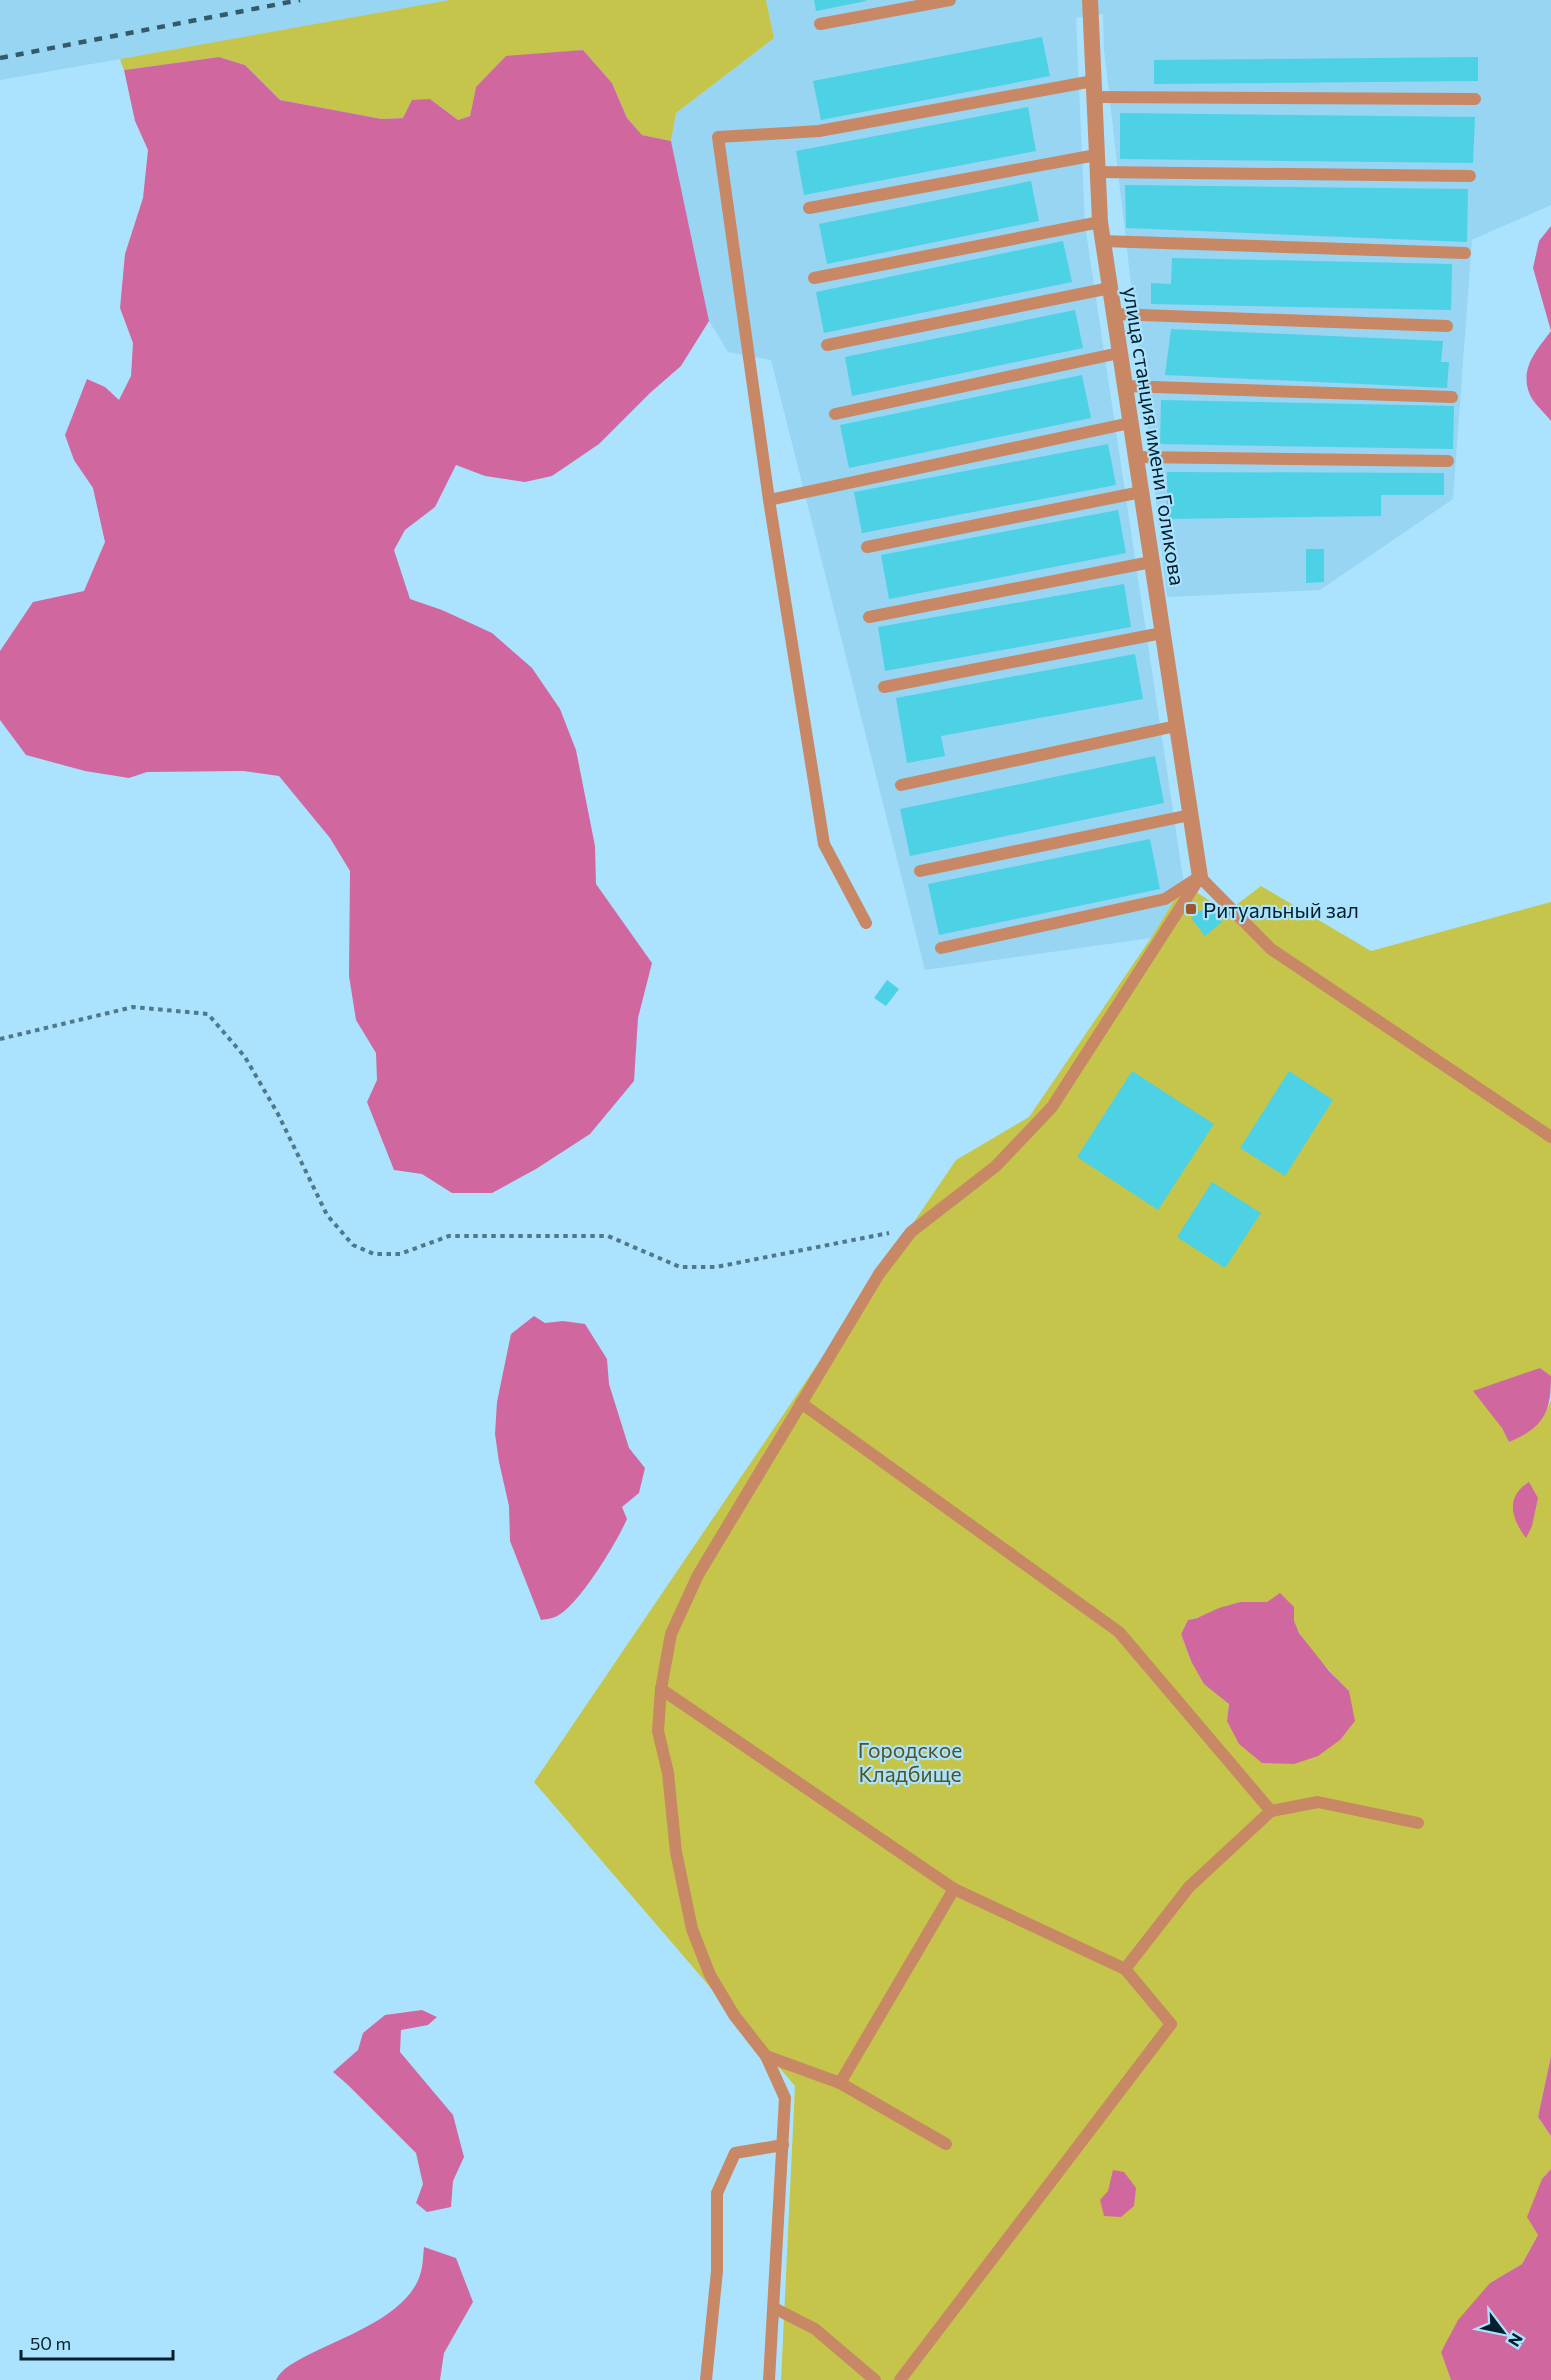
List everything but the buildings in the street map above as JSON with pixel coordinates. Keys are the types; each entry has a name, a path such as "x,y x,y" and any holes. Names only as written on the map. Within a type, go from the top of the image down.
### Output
{"street":[{"name":"улица станция имени Голикова","path":"1090,0 1096,164 1102,240 1200,877"}],"lane":[{"path":"820,24 950,0"},
{"path":"866,923 824,844 769,500 718,137 819,131 1093,89 1475,99"},
{"path":"809,208 1096,164 1470,176"},
{"path":"814,278 1100,222"},
{"path":"1102,240 1465,252"},
{"path":"827,345 1110,288"},
{"path":"1114,314 1447,326"},
{"path":"835,414 1119,353"},
{"path":"1124,386 1452,397"},
{"path":"769,500 1130,423"},
{"path":"1135,457 1448,461"},
{"path":"867,548 1141,492"},
{"path":"869,617 1151,562"},
{"path":"884,687 1162,633"},
{"path":"901,785 1176,726"},
{"path":"920,871 1190,815"},
{"path":"941,948 1165,899 1200,877"},
{"path":"1200,877 1271,949 1551,1137"},
{"path":"769,2380 785,2098 766,2056 734,2015 710,1975 692,1929 676,1852 668,1773 658,1731 661,1689 671,1634 698,1575 879,1274 911,1232 996,1166 1052,1107 1200,877"},
{"path":"801,1403 1119,1632 1271,1811"},
{"path":"661,1689 954,1889 1125,1969 1171,2024 900,2380"},
{"path":"1125,1969 1189,1887 1271,1811 1318,1802 1418,1824"},
{"path":"840,2083 954,1889"},
{"path":"766,2056 840,2083 946,2144"},
{"path":"706,2380 717,2271 717,2193 735,2154 783,2145"},
{"path":"774,2308 815,2329 875,2380"}],"path":[{"path":"0,1039 133,1007 208,1014 245,1057 278,1114 327,1215 353,1245 374,1254 400,1254 449,1236 608,1236 680,1267 716,1267 889,1233 911,1232"}],"shaded area":[{"path":"0,0 458,0 0,80"},
{"path":"766,0 1551,0 1551,205 1472,240 1453,499 1320,590 1167,597 1104,50 1103,14 1076,18 1085,225 1184,884 1151,938 925,970 771,360 728,352 709,321 671,141 676,113 774,38"},
{"path":"583,50 612,83 627,118 642,135 671,141 709,321 681,366 650,393 599,444 552,476 525,482 485,476 456,465 435,507 405,530 394,550 410,599 442,610 492,633 532,668 560,709 576,750 595,846 596,884 652,963 638,1018 634,1081 590,1134 536,1169 492,1193 452,1193 422,1174 394,1170 367,1102 377,1080 376,1053 356,1020 349,976 350,871 330,838 279,776 243,771 147,772 129,778 85,771 26,755 0,720 0,651 33,602 84,591 105,542 93,488 74,460 65,435 87,379 105,387 119,400 131,376 133,343 120,308 125,254 143,198 148,150 135,121 124,70 219,57 245,65 280,100 382,119 403,118 412,100 430,99 458,120 470,116 476,87 506,56"},
{"path":"1551,226 1551,331 1533,268 1539,241"},
{"path":"1551,331 1551,421 1530,395 1527,377 1531,361"},
{"path":"534,1316 545,1323 563,1321 585,1324 607,1359 609,1384 629,1448 645,1468 639,1493 622,1507 627,1519 596,1574 564,1611 555,1617 541,1620 510,1541 509,1506 495,1434 497,1402 511,1334"},
{"path":"1540,1368 1551,1376 1547,1409 1538,1424 1530,1431 1509,1442 1502,1428 1473,1391"},
{"path":"1529,1482 1538,1498 1532,1526 1526,1538 1517,1523 1513,1508 1516,1494"},
{"path":"1280,1593 1294,1607 1294,1621 1299,1633 1329,1671 1349,1691 1355,1721 1340,1740 1318,1756 1294,1764 1262,1763 1239,1744 1227,1721 1229,1704 1204,1684 1191,1661 1181,1634 1188,1620 1240,1602 1267,1602"},
{"path":"422,2010 437,2017 428,2025 401,2030 400,2052 453,2115 464,2157 453,2181 451,2207 427,2212 416,2203 423,2184 416,2153 333,2072 358,2050 363,2033 385,2015"},
{"path":"1551,2056 1551,2136 1538,2117"},
{"path":"1551,2169 1551,2380 1451,2380 1441,2352 1458,2320 1490,2283 1522,2264 1538,2235 1527,2217 1542,2179"},
{"path":"1113,2170 1124,2172 1136,2188 1134,2206 1121,2217 1104,2216 1100,2200 1108,2191"},
{"path":"424,2247 456,2258 473,2302 444,2353 440,2380 276,2380 285,2368 294,2362 372,2324 402,2302 413,2289 420,2275"}],"green space":[{"path":"450,0 766,0 774,38 676,113 671,141 642,135 627,118 612,83 583,50 554,53 476,87 470,116 458,120 430,99 403,118 382,119 280,100 245,65 219,57 124,70 120,59"},
{"name":"Городское Кладбище","path":"1184,884 1227,912 1261,886 1371,951 1551,902 1551,1376 1539,1368 1502,1428 1509,1442 1543,1417 1551,1401 1551,2056 1538,2117 1551,2136 1551,2169 1542,2179 1538,2235 1522,2264 1490,2283 1441,2351 1451,2380 781,2380 795,2086 534,1782 956,1160 1029,1117 1151,938","holes":["1240,1602 1267,1602 1294,1607 1294,1622 1302,1637 1349,1691 1227,1721 1229,1704 1191,1661 1181,1634 1188,1620"]}],"railway":[{"path":"0,58 300,0"}],"place":[{"name":"Ритуальный зал","path":"1191,909"}]}
